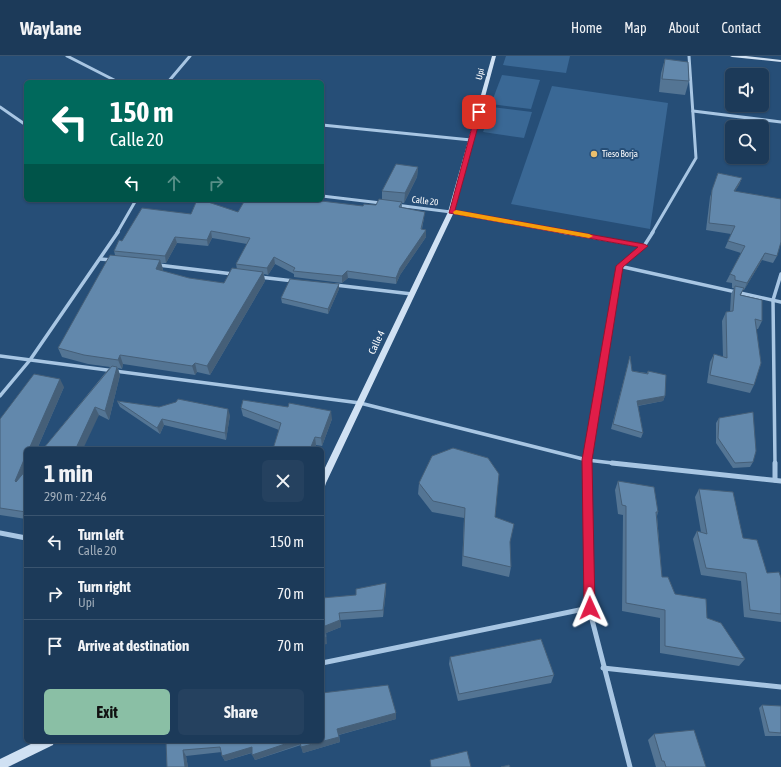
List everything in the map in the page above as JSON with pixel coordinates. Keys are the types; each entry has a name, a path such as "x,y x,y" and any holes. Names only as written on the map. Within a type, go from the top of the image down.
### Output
{"street":[{"path":"66,56 114,80"},
{"path":"170,80 190,56"},
{"name":"Upi","path":"452,212 494,56"},
{"path":"630,767 603,668 590,608 587,460 619,266 644,246 696,158 689,56"},
{"path":"732,56 781,61"},
{"path":"0,107 24,124"},
{"path":"693,111 781,122"},
{"path":"324,125 471,140"},
{"path":"324,196 383,203"},
{"path":"0,396 30,360 100,259 127,218 135,202"},
{"name":"Calle 20","path":"391,204 452,212 644,246"},
{"name":"Calle 4","path":"324,479 452,212"},
{"path":"100,259 115,260"},
{"path":"154,265 240,275"},
{"path":"619,266 781,302"},
{"path":"775,480 774,300 781,274"},
{"path":"256,276 303,282"},
{"path":"326,284 412,294"},
{"path":"0,356 360,403 587,460 781,481"},
{"path":"0,533 24,538"},
{"path":"324,663 590,608"},
{"path":"603,668 781,687"},
{"path":"0,765 45,743"}],"shaded area":[{"path":"506,56 570,56 566,73 503,65"},
{"path":"502,75 540,80 531,109 491,104"},
{"name":"Tieso Borja","path":"552,86 668,103 650,229 511,204"},
{"path":"492,107 532,112 524,138 483,132"}],"building":[{"path":"665,59 688,62 689,81 662,79"},
{"path":"396,164 418,167 405,193 382,191"},
{"path":"718,173 742,178 734,191 781,199 781,242 777,256 765,253 747,283 735,280 735,276 730,274 745,246 728,241 735,226 709,223 712,190"},
{"path":"379,199 402,202 399,207 425,212 421,229 426,230 400,268 396,278 347,271 342,276 293,271 295,268 274,257 267,268 236,264 250,238 211,231 207,240 175,237 165,256 114,251 119,240 122,241 142,208 191,214 196,202 208,202 238,212 244,202 324,201 363,206 364,204 376,205"},
{"path":"110,255 160,260 156,269 189,278 224,283 232,268 263,272 207,366 195,363 192,366 120,355 118,360 84,355 58,348"},
{"path":"290,279 339,284 328,309 281,298"},
{"path":"735,286 744,288 740,295 762,300 762,321 755,319 761,363 754,385 710,375 714,354 727,358 726,312 733,311"},
{"path":"630,356 632,371 648,374 648,371 666,375 665,396 637,401 643,433 613,424"},
{"path":"112,366 117,367 105,411 95,407 77,446 82,447 45,447"},
{"path":"34,374 60,379 30,447 24,447 24,460 15,481 16,482 24,472 24,512 0,508 0,419"},
{"path":"178,399 228,409 225,433 162,419 157,428 117,401 159,407 176,402"},
{"path":"243,400 288,407 289,403 331,411 321,438 315,437 311,447 274,447 281,423 241,408"},
{"path":"753,412 756,451 753,462 735,463 718,438 719,418"},
{"path":"453,448 488,458 499,474 495,517 514,524 510,542 511,567 463,556 465,508 433,501 419,483 432,456"},
{"path":"618,481 654,487 658,512 656,512 662,577 668,577 675,594 706,599 707,618 721,623 745,659 665,646 665,610 626,603 626,506 622,505"},
{"path":"699,489 733,492 743,538 757,540 767,573 779,572 781,578 781,614 750,610 746,573 706,568 697,531 707,534"},
{"path":"386,583 383,610 339,613 340,620 325,626 326,637 324,638 324,598 356,595 356,589"},
{"path":"541,639 554,675 459,694 450,657"},
{"path":"388,685 396,713 337,729 339,737 324,741 324,693"},
{"path":"762,705 781,706 781,733 769,732"},
{"path":"694,730 706,767 666,767 664,761 662,761 654,734"},
{"path":"166,743 288,743 252,755 252,747 222,756 220,747 183,750 185,767 167,767"},
{"path":"300,743 316,743 301,747"},
{"path":"467,751 471,767 431,767 430,760"}],"slow traffic":[{"path":"456,212 589,236"}],"place":[{"name":"Tieso Borja","path":"594,154"}],"route":[{"path":"479,112 452,212 644,246 619,266 587,460 590,608"}]}
